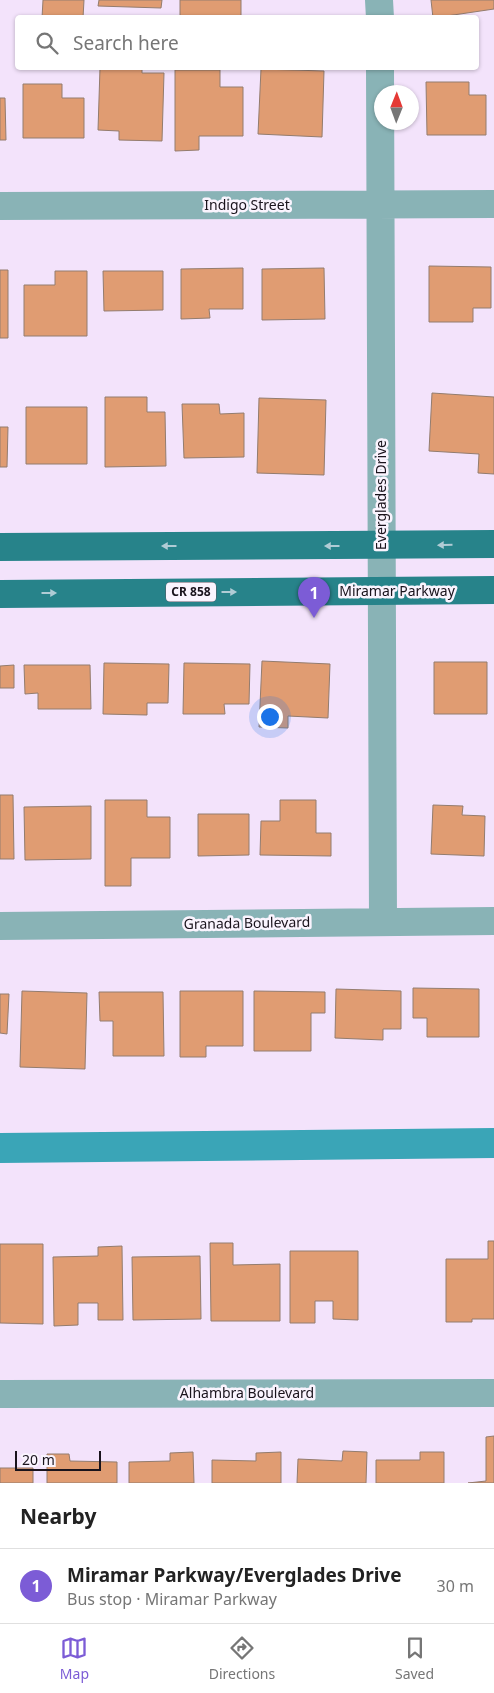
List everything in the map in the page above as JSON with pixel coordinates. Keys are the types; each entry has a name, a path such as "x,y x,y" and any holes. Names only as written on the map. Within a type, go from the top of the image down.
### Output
{"main road":[{"path":"0,547 494,544"},
{"name":"Miramar Parkway","path":"0,594 494,590"}],"street":[{"path":"379,0 380,15"},
{"name":"Everglades Drive","path":"380,70 382,204 381,591 383,922"},
{"name":"Indigo Street","path":"0,206 494,204"},
{"name":"Granada Boulevard","path":"0,926 494,922"},
{"name":"Alhambra Boulevard","path":"0,1394 494,1393"}],"building":[{"path":"43,0 84,0 83,15 42,15"},
{"path":"99,0 162,0 161,8 98,6"},
{"path":"180,0 241,0 241,15 180,15"},
{"path":"431,0 494,0 494,9 453,15 433,15"},
{"path":"100,70 142,70 142,73 164,73 162,141 119,140 119,131 98,130"},
{"path":"175,70 220,70 220,87 243,87 243,136 199,136 199,150 175,151"},
{"path":"261,70 324,71 322,137 258,134"},
{"path":"426,82 469,82 469,95 486,95 486,135 427,135"},
{"path":"23,84 62,84 62,98 84,98 84,138 23,138"},
{"path":"0,98 5,98 6,140 0,140"},
{"path":"429,266 491,267 491,308 473,308 473,322 429,322"},
{"path":"243,268 243,309 209,309 210,318 181,319 181,269"},
{"path":"324,268 325,319 262,320 262,269"},
{"path":"0,270 8,270 8,338 0,338"},
{"path":"55,271 87,271 87,336 24,336 24,285 55,285"},
{"path":"103,271 163,271 163,310 104,311"},
{"path":"432,393 494,397 494,474 478,473 479,454 429,451"},
{"path":"105,397 147,397 147,412 165,412 166,466 105,467"},
{"path":"259,398 326,400 324,475 257,473"},
{"path":"182,404 219,404 220,414 244,413 244,457 184,458"},
{"path":"26,407 87,407 87,464 26,464"},
{"path":"0,427 8,427 7,467 0,467"},
{"path":"262,661 330,664 328,718 288,716 288,728 259,727"},
{"path":"434,662 487,662 487,714 434,714"},
{"path":"104,663 169,664 168,703 147,703 147,715 103,714"},
{"path":"184,663 250,664 249,704 224,704 225,714 183,714"},
{"path":"14,665 14,688 0,688 0,666"},
{"path":"24,665 90,665 91,709 38,709 38,693 25,694"},
{"path":"0,795 13,795 14,859 0,859"},
{"path":"105,800 147,800 147,817 170,817 170,858 131,858 131,886 105,886"},
{"path":"280,800 316,800 316,833 331,833 331,856 260,855 261,821 280,821"},
{"path":"433,805 463,806 462,815 485,816 484,856 431,854"},
{"path":"91,806 91,859 25,860 24,807"},
{"path":"198,814 249,814 249,855 198,856"},
{"path":"413,988 479,989 479,1037 427,1037 427,1018 413,1018"},
{"path":"336,989 401,991 401,1029 383,1029 383,1040 335,1038"},
{"path":"22,991 87,993 85,1069 20,1067"},
{"path":"180,991 243,991 243,1046 206,1046 206,1057 180,1057"},
{"path":"254,991 325,992 325,1013 311,1013 311,1051 254,1051"},
{"path":"99,992 163,992 164,1056 113,1056 113,1021 100,1021"},
{"path":"0,994 9,994 7,1034 0,1033"},
{"path":"488,1241 494,1241 494,1319 472,1319 472,1322 446,1322 446,1259 488,1259"},
{"path":"210,1243 233,1243 233,1265 280,1264 280,1321 211,1321"},
{"path":"0,1244 43,1244 43,1324 0,1323"},
{"path":"122,1246 123,1320 98,1320 98,1303 78,1303 78,1325 54,1326 53,1257 98,1256 98,1247"},
{"path":"290,1251 358,1251 358,1320 333,1319 333,1301 315,1301 315,1323 290,1323"},
{"path":"200,1256 201,1319 133,1320 132,1257"},
{"path":"494,1436 494,1483 468,1483 486,1481 486,1437"},
{"path":"343,1451 367,1452 366,1483 297,1483 298,1459 342,1461"},
{"path":"193,1452 194,1483 129,1483 129,1462 170,1461 170,1453"},
{"path":"281,1452 281,1483 212,1483 212,1460 256,1461 256,1453"},
{"path":"420,1452 444,1452 444,1483 376,1483 376,1460 420,1460"},
{"path":"47,1454 69,1454 70,1461 117,1462 117,1483 47,1483"},
{"path":"0,1468 33,1468 33,1483 0,1483"}],"waterway":[{"path":"0,1148 494,1143"}],"place":[{"name":"Miramar Parkway/Everglades Drive","path":"314,618"}]}
